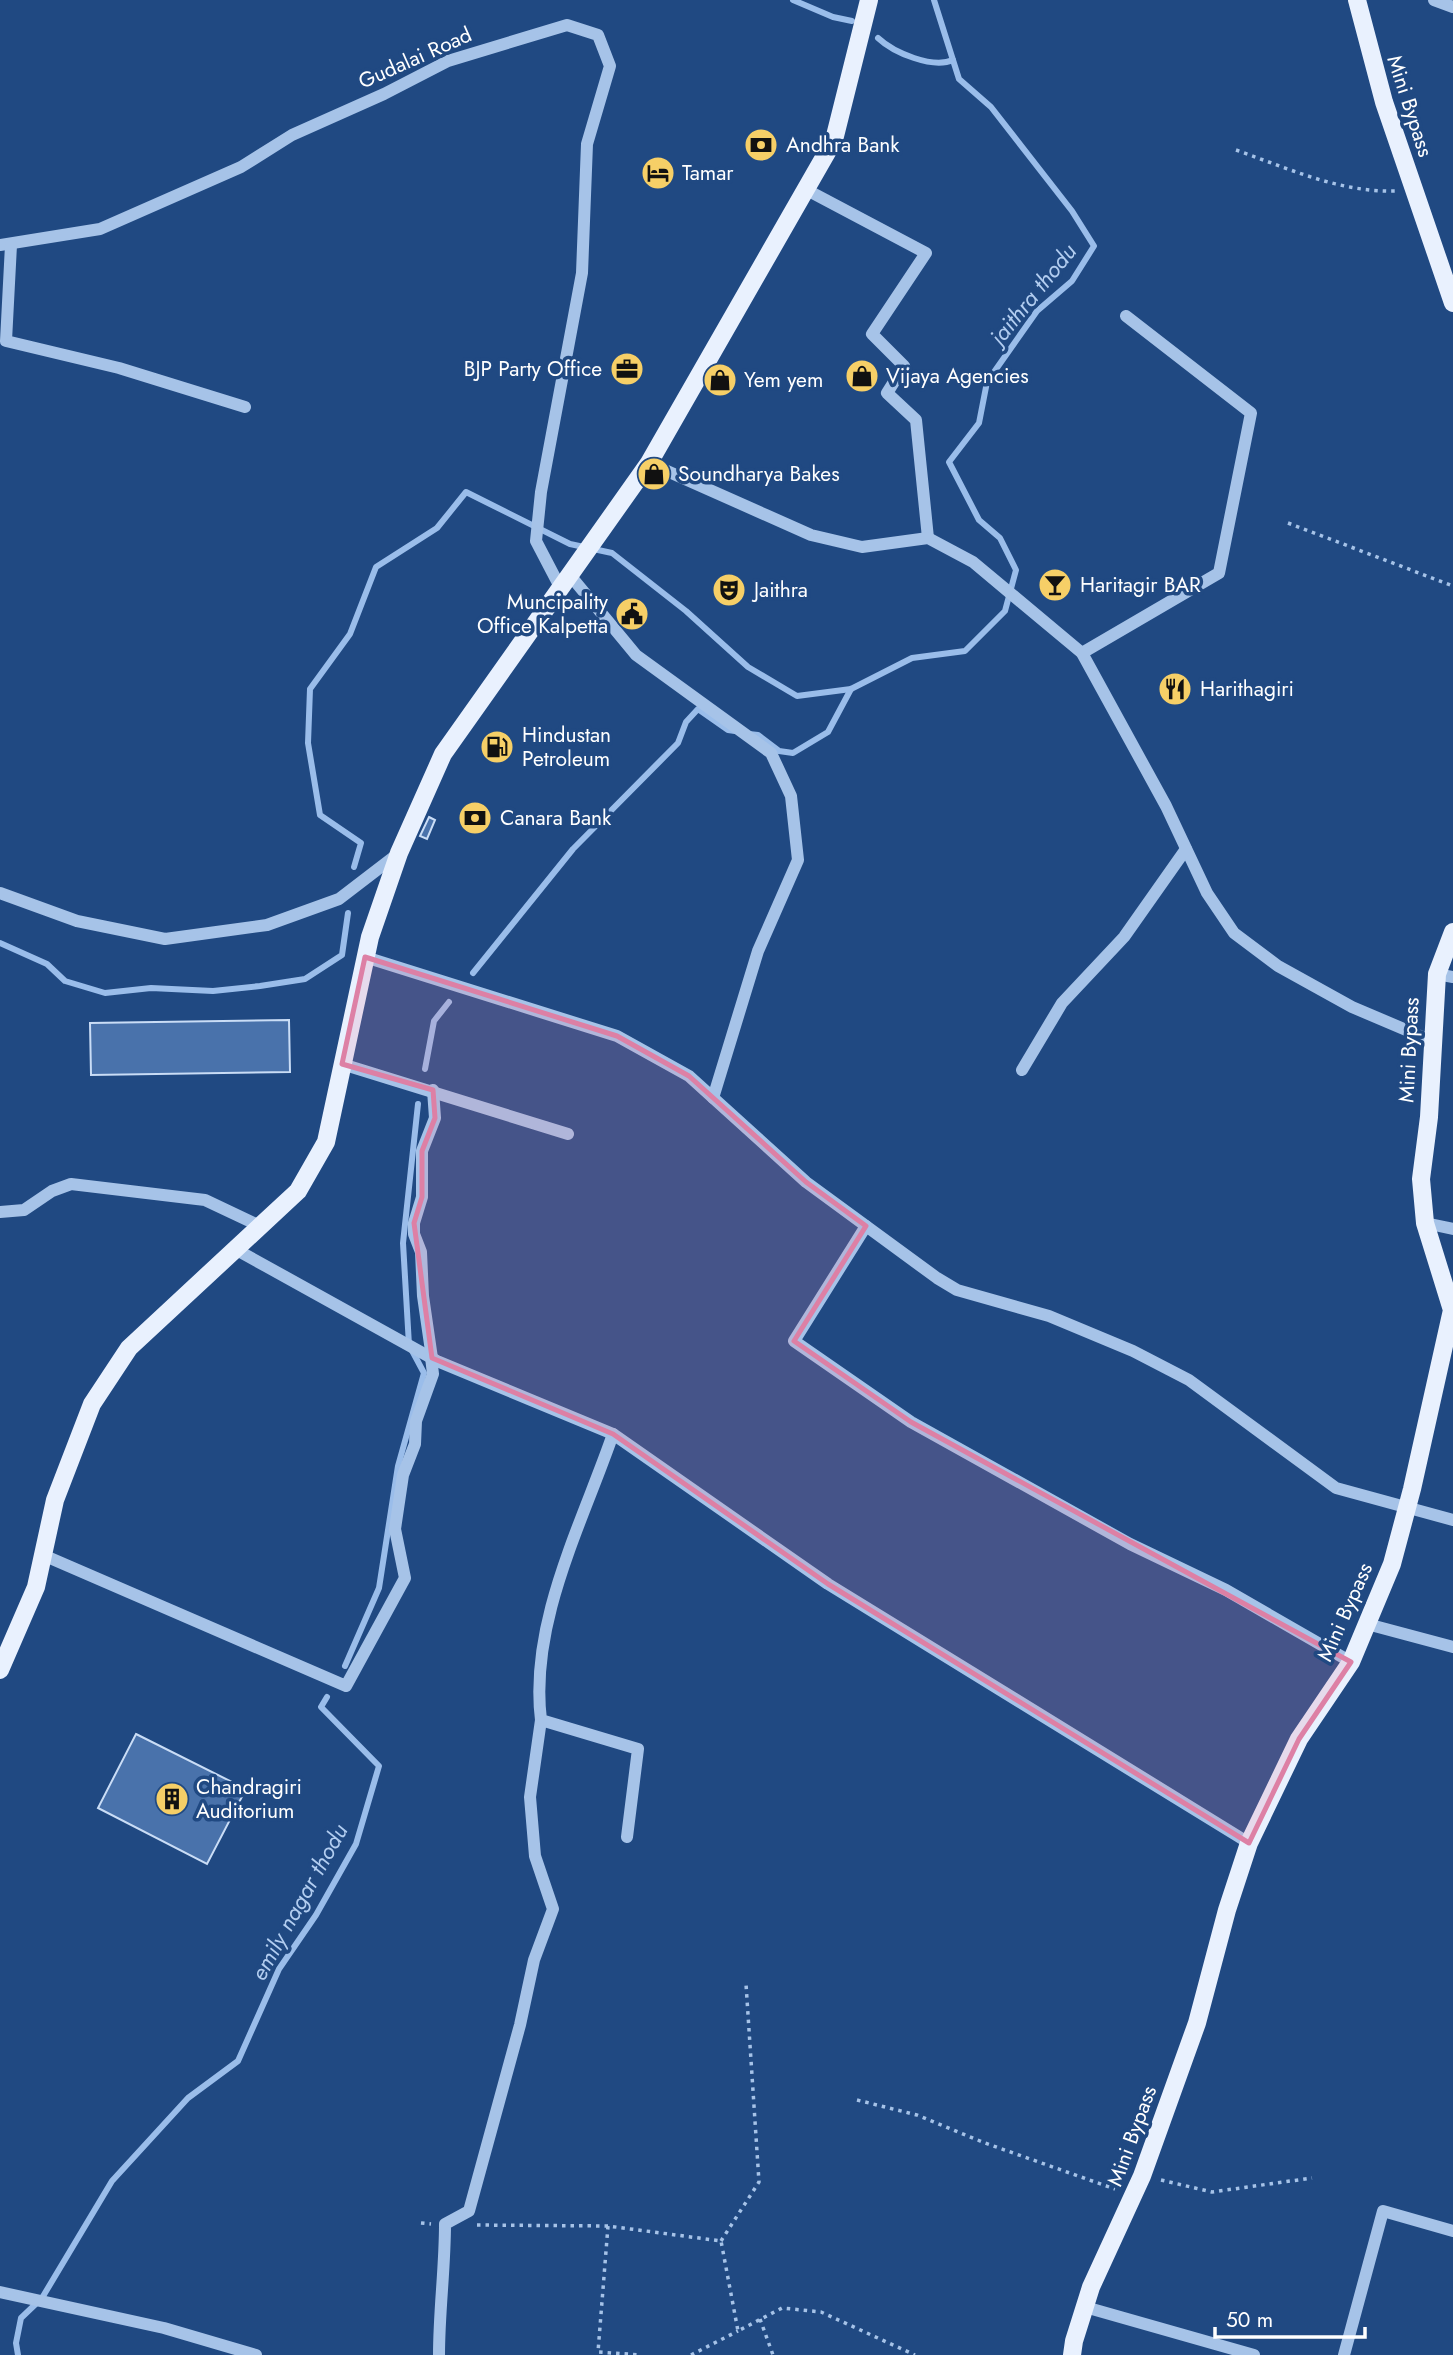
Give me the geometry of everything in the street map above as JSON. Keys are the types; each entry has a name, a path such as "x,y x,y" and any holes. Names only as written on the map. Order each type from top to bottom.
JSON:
{"main road":[{"path":"0,1670 36,1587 55,1500 92,1404 129,1348 298,1191 326,1142 365,957 399,853 443,754 649,463 834,139 869,0"},
{"name":"Mini Bypass","path":"1357,0 1384,102 1453,303"},
{"name":"Mini Bypass","path":"1072,2355 1085,2307 1142,2176 1197,2022 1227,1910 1249,1843 1299,1739 1351,1662 1392,1564 1407,1509 1452,1310 1426,1223 1421,1179 1429,1117 1432,1041 1453,932"}],"street":[{"path":"1434,0 1453,7"},
{"name":"Gudalai Road","path":"6,245 100,229 241,167 292,135 384,94 447,61 567,24 598,35 610,66 587,144 582,273 541,492 536,541 570,573 636,655 771,753 792,796 798,860 758,951 713,1098"},
{"path":"805,189 926,253 873,334 904,366 887,393 916,419 928,538"},
{"path":"6,245 6,341 119,368 245,407"},
{"path":"1082,653 1219,573 1251,413 1126,316"},
{"path":"649,463 811,535 862,547 928,538 973,562 1020,604 1082,653 1207,893 1234,933 1278,966 1339,1000 1432,1041"},
{"path":"1022,1070 1062,1003 1124,937 1186,849"},
{"path":"0,893 77,922 165,939 267,925 291,917 339,899 399,853"},
{"path":"365,957 617,1037 689,1076 806,1182 957,1290 1049,1316 1133,1351 1189,1380 1336,1488 1453,1520"},
{"path":"342,1064 568,1133"},
{"path":"43,1555 346,1686 405,1578 395,1529 403,1475 415,1444 416,1422 433,1374 423,1296 421,1252 414,1234 414,1223 422,1197 422,1151 435,1118 433,1090"},
{"path":"0,1212 24,1210 52,1191 71,1184 205,1200 260,1226"},
{"path":"1426,1223 1453,1229"},
{"path":"866,1226 794,1341 911,1422 1129,1544 1226,1590 1351,1662"},
{"path":"235,1249 432,1357 613,1434 828,1584 1249,1843"},
{"path":"439,2355 439,2317 446,2271 445,2224 469,2211 520,2025 534,1959 553,1909 535,1856 530,1797 541,1720 538,1693 544,1646 570,1541 593,1492 613,1434"},
{"path":"1367,1624 1453,1647"},
{"path":"541,1720 638,1748 628,1837"},
{"path":"1344,2355 1383,2211 1453,2231"},
{"path":"0,2292 164,2328 256,2355"},
{"path":"1085,2307 1254,2355"}],"path":[{"path":"1236,150 1311,179 1371,192 1414,191"},
{"path":"1288,523 1453,586"},
{"path":"738,2331 721,2241 759,2182 746,1984"},
{"path":"857,2100 917,2115 985,2143 1134,2196"},
{"path":"1142,2176 1212,2192 1312,2178"},
{"path":"421,2223 608,2226 721,2241"},
{"path":"608,2226 598,2352 641,2355"},
{"path":"691,2355 782,2308 821,2312 915,2355"},
{"path":"760,2319 773,2355"}],"highlighted area":[{"path":"365,957 617,1036 689,1076 806,1182 866,1226 794,1341 911,1422 1351,1662 1299,1739 1249,1843 828,1584 613,1434 432,1358 414,1223 422,1197 422,1151 435,1118 433,1090 342,1064"}],"building":[{"path":"429,817 435,820 427,839 420,836"},
{"path":"289,1020 290,1072 91,1075 90,1023"},
{"name":"Chandragiri Auditorium","path":"136,1734 246,1789 207,1864 98,1808"}],"waterway":[{"path":"793,0 833,17 852,21"},
{"name":"emily nagar thodu","path":"354,867 361,843 320,815 308,743 310,689 350,634 376,567 437,528 466,492 570,544 612,553 686,611 748,667 797,696 851,689 912,658 965,651 1005,611 1016,570 1000,538 979,520 949,462 979,423 987,382 1037,311 1072,281 1094,246 1072,211 991,107 959,79 934,0"},
{"path":"878,38 914,58 935,62 953,60"},
{"name":"emily nagar thodu","path":"749,734 758,735 779,751 793,753 828,732 851,689"},
{"name":"emily nagar thodu","path":"473,973 573,849 678,743 686,722 698,709 728,730 735,731"},
{"path":"0,943 47,964 65,981 105,993 151,988 213,991 305,979 342,955 348,913"},
{"name":"emily nagar thodu","path":"425,1069 434,1021 449,1002"},
{"name":"emily nagar thodu","path":"345,1666 379,1588 398,1466 424,1373 409,1345 403,1243 418,1104"},
{"name":"emily nagar thodu","path":"18,2355 16,2343 21,2318 42,2298 112,2181 188,2098 238,2061 279,1969 316,1915 356,1844 379,1766 321,1707 327,1697"}],"place":[{"name":"Andhra Bank","path":"761,145"},
{"name":"Tamar","path":"658,173"},
{"name":"BJP Party Office","path":"627,369"},
{"name":"Vijaya Agencies","path":"862,376"},
{"name":"Yem yem","path":"720,380"},
{"name":"Soundharya Bakes","path":"654,474"},
{"name":"Haritagir BAR","path":"1055,585"},
{"name":"Jaithra","path":"729,590"},
{"name":"Muncipality Office Kalpetta","path":"632,614"},
{"name":"Harithagiri","path":"1175,689"},
{"name":"Hindustan Petroleum","path":"497,747"},
{"name":"Canara Bank","path":"475,818"},
{"name":"Chandragiri Auditorium","path":"172,1799"}],"water label":[{"name":"jaithra thodu","path":"1033,294"}]}
